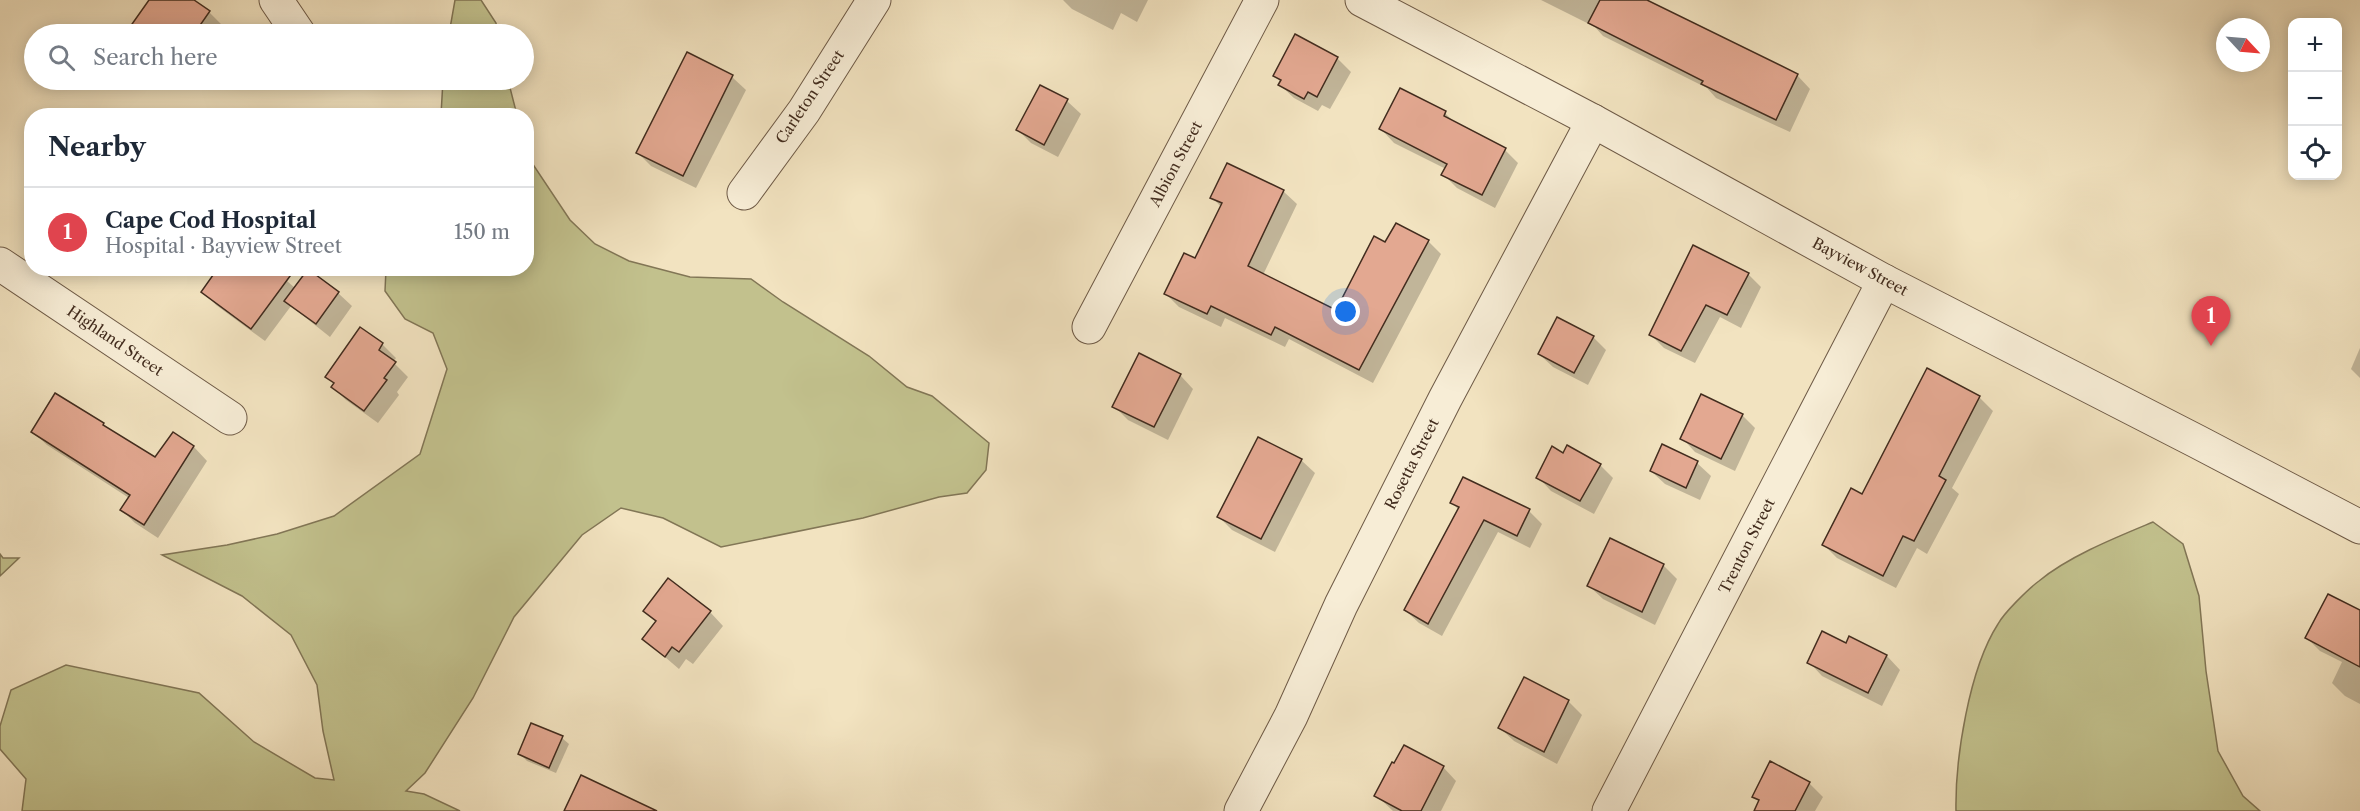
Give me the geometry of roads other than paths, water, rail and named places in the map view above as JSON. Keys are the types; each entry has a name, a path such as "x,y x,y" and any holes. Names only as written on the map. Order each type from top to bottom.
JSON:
{"street":[{"path":"276,0 292,24"},
{"name":"Carleton Street","path":"744,193 804,111 874,0"},
{"name":"Albion Street","path":"1089,327 1262,0"},
{"name":"Bayview Street","path":"1362,0 1593,121 1884,281 2360,528"},
{"name":"Rosetta Street","path":"1240,811 1291,716 1341,605 1444,399 1593,121"},
{"name":"Highland Street","path":"0,264 230,418"},
{"name":"Trenton Street","path":"1609,811 1884,281"}],"place":[{"name":"Cape Cod Hospital","path":"2211,346"}]}
